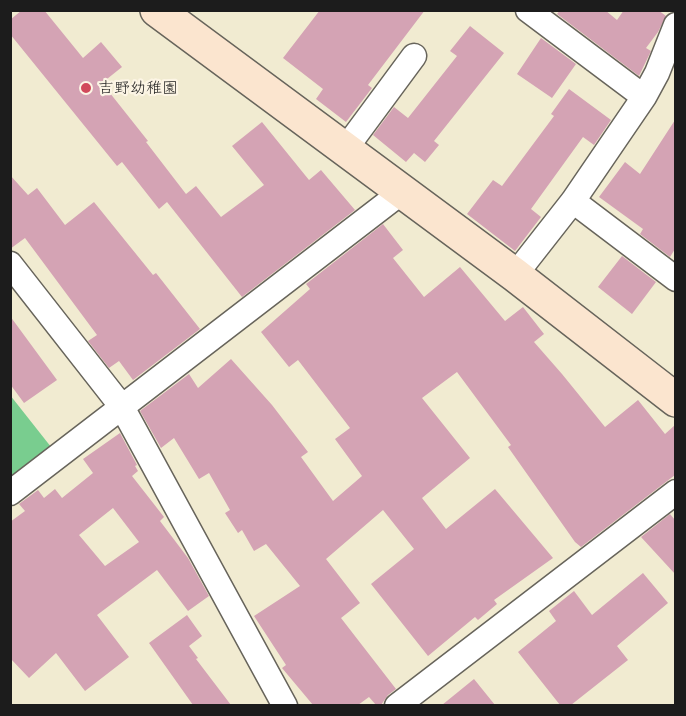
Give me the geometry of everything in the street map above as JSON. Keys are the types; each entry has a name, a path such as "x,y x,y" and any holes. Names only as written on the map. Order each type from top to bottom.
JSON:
{"street":[{"path":"157,10 346,148 675,400"},
{"path":"529,11 644,97"},
{"path":"514,275 573,201 644,97 657,73 675,25"},
{"path":"346,148 414,56"},
{"path":"10,493 403,191"},
{"path":"573,201 675,279"},
{"path":"10,264 122,407 285,705"},
{"path":"397,705 675,492"}],"green space":[{"path":"10,395 55,452 10,487"}],"building":[{"path":"22,10 44,10 83,58 101,42 122,67 102,83 186,194 196,186 221,217 264,185 232,146 262,122 309,180 321,170 355,210 242,297 167,202 159,209 122,162 117,166 10,34 10,20"},
{"path":"320,10 425,10 368,85 372,88 346,122 316,99 323,89 283,58"},
{"path":"560,10 605,10 617,20 624,10 658,10 666,16 646,48 651,51 639,76 557,14"},
{"path":"470,26 504,53 434,141 439,145 425,162 414,153 406,162 373,135 394,107 408,118 457,56 450,51"},
{"path":"541,38 576,64 552,98 517,74"},
{"path":"569,89 611,120 594,145 583,137 531,209 541,217 515,251 467,214 493,180 502,186 554,116 551,114"},
{"path":"675,120 675,249 670,257 640,234 643,229 599,197 625,162 640,174"},
{"path":"10,175 28,195 37,188 65,225 94,202 153,275 156,273 200,329 133,380 119,361 109,368 88,341 97,335 25,238 10,249"},
{"path":"383,224 403,250 393,258 424,297 460,267 505,321 523,307 544,334 534,342 605,427 638,400 665,434 675,425 675,475 581,547 575,542 508,447 511,445 457,372 422,398 470,458 422,498 446,529 495,489 553,558 494,600 497,604 478,620 475,617 428,656 371,584 414,549 383,510 326,559 360,603 341,618 396,689 381,705 376,705 369,697 358,705 313,705 282,668 286,665 254,616 300,586 266,544 254,551 242,530 238,533 225,513 230,510 209,473 199,479 174,438 161,448 140,411 189,374 198,388 231,359 272,405 308,452 301,457 333,501 362,476 335,439 350,428 298,360 289,367 261,332 310,289 306,284"},
{"path":"622,256 656,282 632,314 598,287"},
{"path":"10,316 57,380 24,403 10,384"},
{"path":"120,433 137,465 135,466 138,471 132,476 164,517 160,521 188,558 209,596 188,611 157,570 97,615 129,657 85,691 56,653 29,678 10,658 10,522 25,511 19,504 38,490 44,498 55,489 62,498 93,473 83,459","holes":["113,508 139,542 105,566 79,535"]},
{"path":"670,514 675,520 675,574 641,537"},
{"path":"643,573 668,603 617,646 628,660 571,705 560,705 518,652 556,621 549,611 574,591 592,615"},
{"path":"187,615 202,636 189,646 198,658 196,659 231,705 193,705 149,643"},
{"path":"474,679 495,705 442,705"}],"place":[{"name":"吉野幼稚園","path":"86,88"}]}
